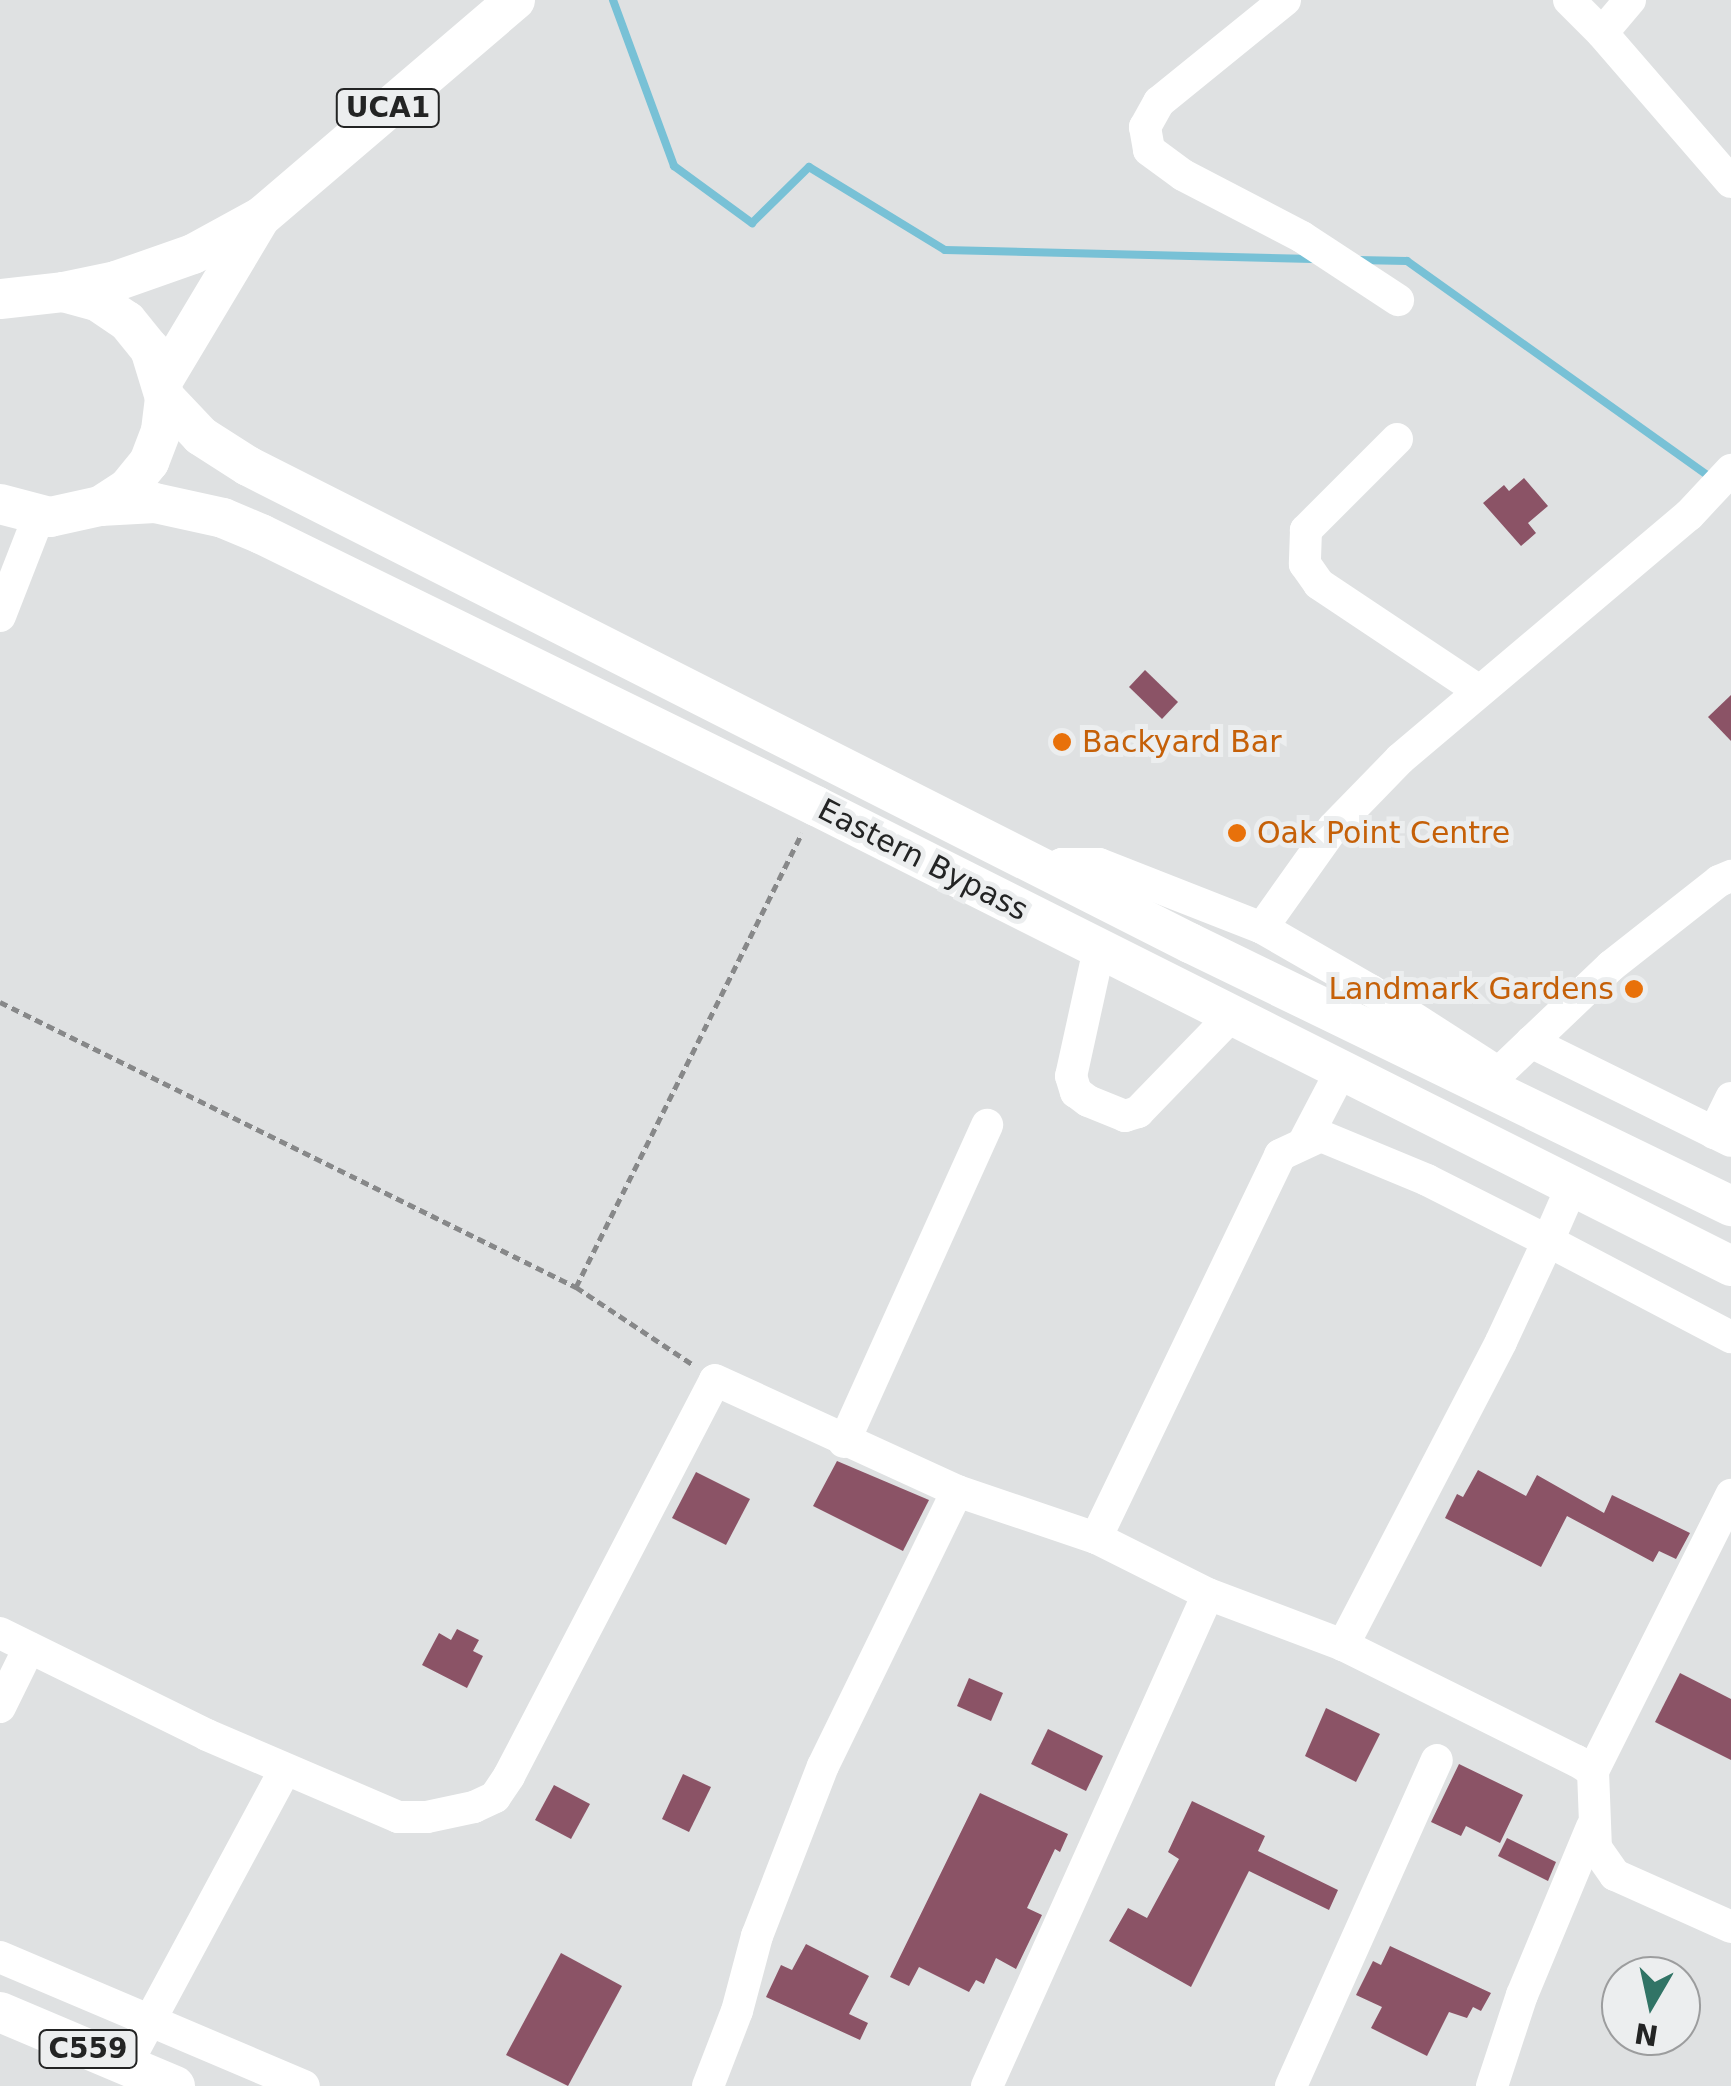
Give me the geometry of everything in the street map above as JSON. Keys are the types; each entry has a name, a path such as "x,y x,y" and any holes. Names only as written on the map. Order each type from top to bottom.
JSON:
{"main road":[{"name":"UCA1","path":"63,292 116,281 193,254 261,217 515,0"},
{"name":"UCA1","path":"163,390 261,217"},
{"name":"Eastern Bypass","path":"0,504 39,516 76,515 100,506 128,488 149,462 162,431 163,390 150,349 127,320 98,302 63,292 5,301"},
{"name":"Eastern Bypass","path":"163,390 201,436 248,466 1046,871 1492,1080 1731,1206"},
{"name":"Eastern Bypass","path":"100,506 156,504 248,529 816,806 1731,1266"},
{"name":"C559","path":"0,2012 175,2086"}],"street":[{"path":"1284,0 1159,102 1146,127 1150,150 1184,175 1302,238 1398,300"},
{"path":"1568,0 1602,32 1731,182"},
{"path":"1602,32 1630,0"},
{"path":"1397,439 1306,530 1305,564 1319,584 1478,690"},
{"path":"1262,928 1333,828 1400,759 1690,515 1731,470"},
{"path":"0,616 39,516"},
{"path":"1046,871 1062,864 1099,864 1262,928 1370,990 1492,1080 1611,966 1720,880 1731,876"},
{"path":"1099,949 1071,1076 1076,1092 1088,1101 1125,1116 1138,1112 1231,1016"},
{"path":"1531,1042 1722,1137 1731,1098"},
{"path":"1306,1140 1341,1071"},
{"path":"844,1442 987,1125"},
{"path":"1096,1538 1280,1155 1306,1140 1321,1136 1347,1144 1730,1335"},
{"path":"1343,1644 1501,1342 1572,1186"},
{"path":"0,1707 14,1640 285,1770 398,1817 426,1818 495,1797 715,1380 957,1491 1096,1538 1208,1594 1343,1644 1593,1771"},
{"path":"708,2086 737,2011 757,1936 822,1766 957,1491"},
{"path":"1731,1496 1593,1771 1592,1827 1596,1848 1615,1875 1731,1927"},
{"path":"988,2086 1208,1594"},
{"path":"1291,2086 1437,1760"},
{"path":"126,2065 285,1770"},
{"path":"1492,2086 1522,1995 1592,1827"},
{"path":"0,1957 304,2086"}],"path":[{"path":"576,1287 816,806"},
{"path":"0,1002 576,1287 715,1380"}],"building":[{"path":"1524,478 1548,506 1528,523 1536,533 1521,546 1483,503 1504,485 1509,491"},
{"path":"1145,670 1178,702 1162,719 1129,687"},
{"path":"1731,695 1731,741 1708,717"},
{"path":"837,1461 929,1500 903,1551 813,1506"},
{"path":"1478,1470 1526,1496 1537,1475 1604,1513 1612,1495 1690,1533 1676,1559 1659,1551 1653,1562 1567,1516 1541,1567 1445,1518 1457,1494 1463,1497"},
{"path":"696,1472 750,1499 726,1545 672,1518"},
{"path":"457,1629 479,1640 473,1651 483,1656 467,1688 422,1665 439,1633 451,1640"},
{"path":"1680,1673 1731,1699 1731,1760 1655,1722"},
{"path":"969,1678 1003,1693 991,1721 957,1706"},
{"path":"1326,1708 1380,1734 1356,1782 1305,1756"},
{"path":"1048,1729 1103,1756 1086,1791 1031,1764"},
{"path":"1459,1764 1523,1795 1500,1843 1466,1826 1461,1836 1431,1822"},
{"path":"683,1774 711,1787 689,1832 662,1819"},
{"path":"554,1785 590,1804 571,1839 535,1820"},
{"path":"980,1793 1068,1834 1060,1852 1055,1849 1027,1908 1042,1915 1016,1969 996,1958 984,1984 976,1980 969,1992 919,1967 909,1986 890,1977"},
{"path":"1192,1801 1265,1836 1258,1851 1338,1890 1329,1910 1249,1871 1191,1987 1109,1941 1128,1908 1147,1918 1179,1859 1168,1852"},
{"path":"1507,1838 1556,1862 1548,1881 1498,1856"},
{"path":"806,1944 869,1976 849,2014 868,2023 860,2040 766,1997 781,1965 792,1970"},
{"path":"1390,1946 1491,1993 1481,2011 1473,2007 1467,2018 1449,2012 1427,2056 1371,2028 1382,2007 1356,1995 1373,1961 1381,1965"},
{"path":"561,1953 622,1986 568,2086 506,2055"}],"waterway":[{"path":"613,0 674,166 752,223 809,167 945,250 1313,259"},
{"path":"1357,260 1407,261 1713,479"}],"place":[{"name":"Backyard Bar","path":"1062,742"},
{"name":"Oak Point Centre","path":"1237,833"},
{"name":"Landmark Gardens","path":"1634,989"}]}
